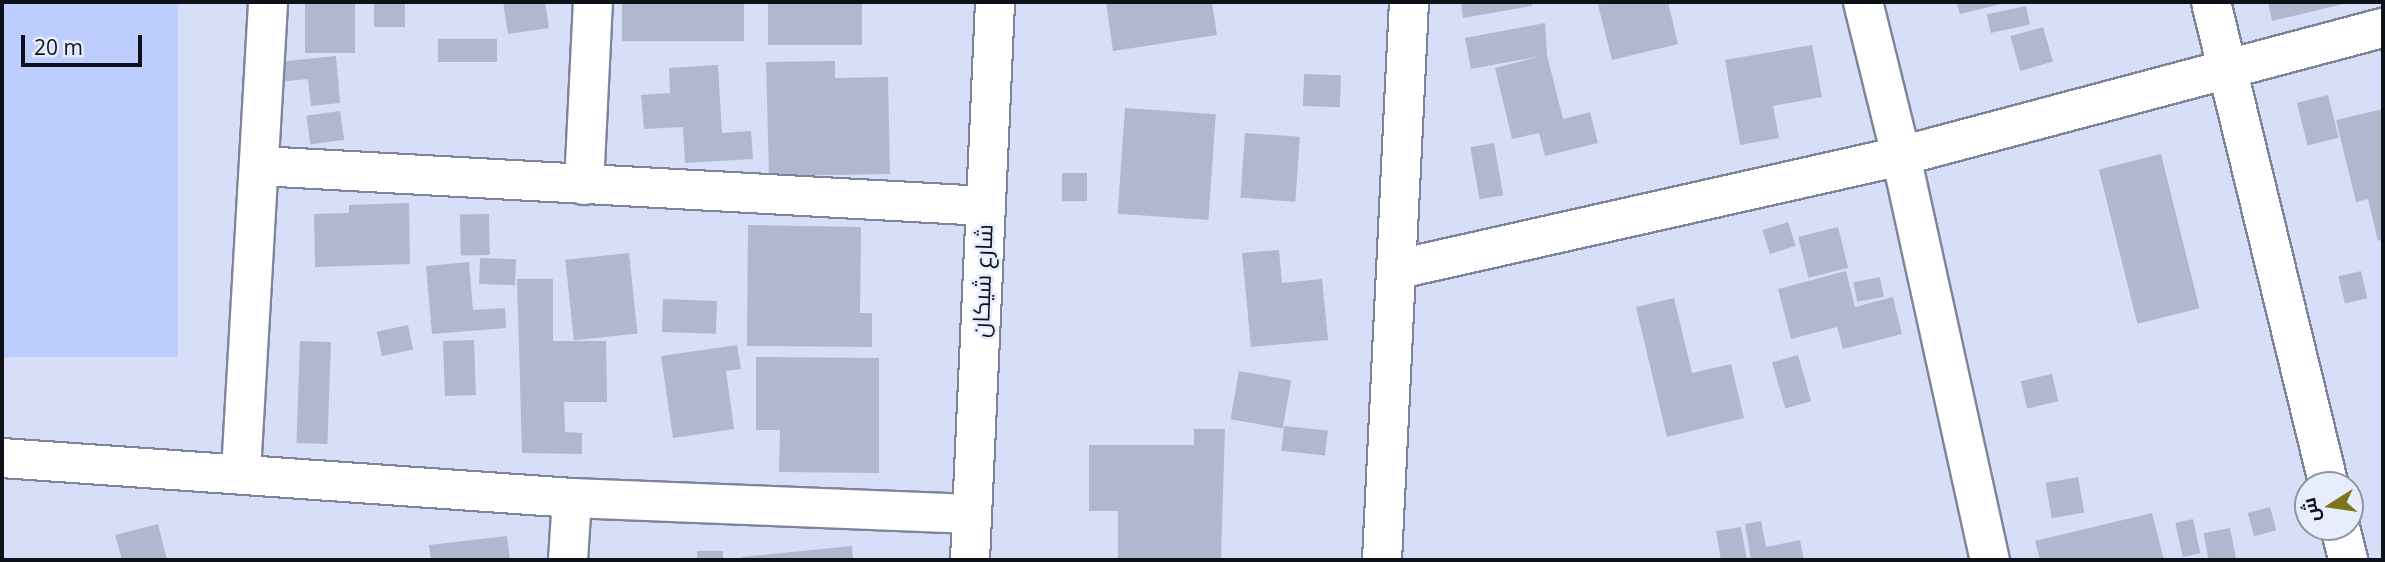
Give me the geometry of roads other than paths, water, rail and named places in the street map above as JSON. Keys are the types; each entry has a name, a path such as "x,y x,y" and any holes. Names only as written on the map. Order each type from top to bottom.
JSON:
{"street":[{"path":"242,472 268,2"},
{"path":"584,185 593,2"},
{"name":"شارع شيكان","path":"970,560 995,2"},
{"path":"1381,560 1399,269 1409,2"},
{"path":"1863,2 1901,156 1990,560"},
{"path":"2211,2 2326,471"},
{"path":"1399,269 1901,156 2383,28"},
{"path":"260,166 985,206"},
{"path":"2,458 242,472 572,498 972,514"},
{"path":"568,560 572,498"},
{"path":"2343,541 2348,560"}]}
